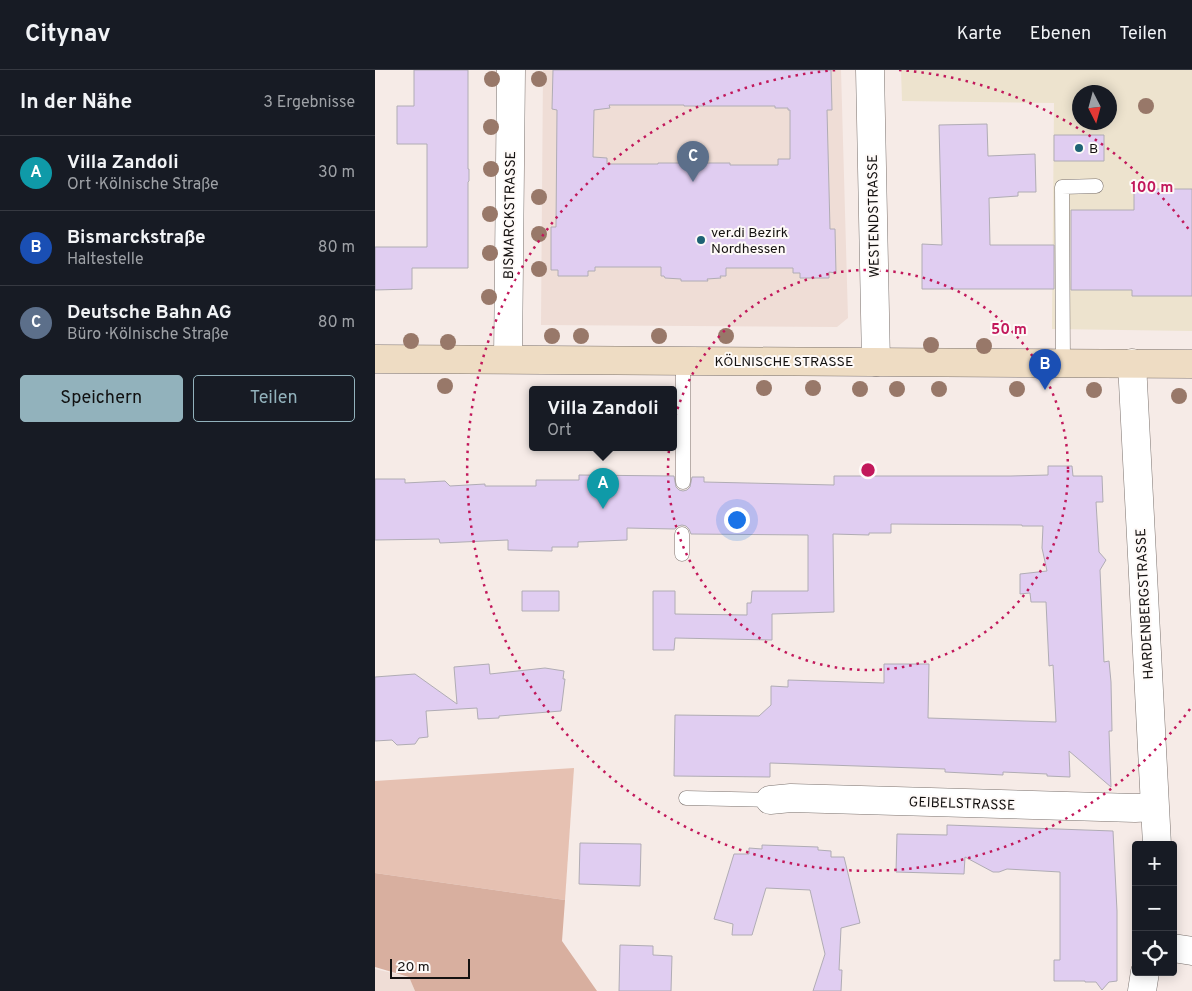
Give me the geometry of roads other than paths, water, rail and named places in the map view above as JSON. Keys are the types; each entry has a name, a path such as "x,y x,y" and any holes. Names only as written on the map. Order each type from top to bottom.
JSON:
{"main road":[{"name":"KÖLNISCHE STRASSE","path":"375,359 1192,364"}],"street":[{"name":"BISMARCKSTRASSE","path":"508,359 511,70"},
{"name":"WESTENDSTRASSE","path":"870,70 875,362"},
{"name":"HARDENBERGSTRASSE","path":"1131,363 1157,841"},
{"name":"GEIBELSTRASSE","path":"770,800 791,798 1155,807"},
{"path":"1177,949 1192,951"},
{"path":"1142,991 1144,976"}],"lane":[{"path":"1063,363 1062,187 1096,186"},
{"path":"683,360 683,482"},
{"path":"682,554 683,534"},
{"path":"686,798 770,800"}],"place":[{"name":"B","path":"1079,148"},
{"name":"Deutsche Bahn AG","path":"693,182"},
{"name":"ver.di Bezirk Nordhessen","path":"701,240"},
{"name":"Bismarckstraße","path":"1045,390"},
{"name":"Villa Zandoli","path":"603,509"}]}
